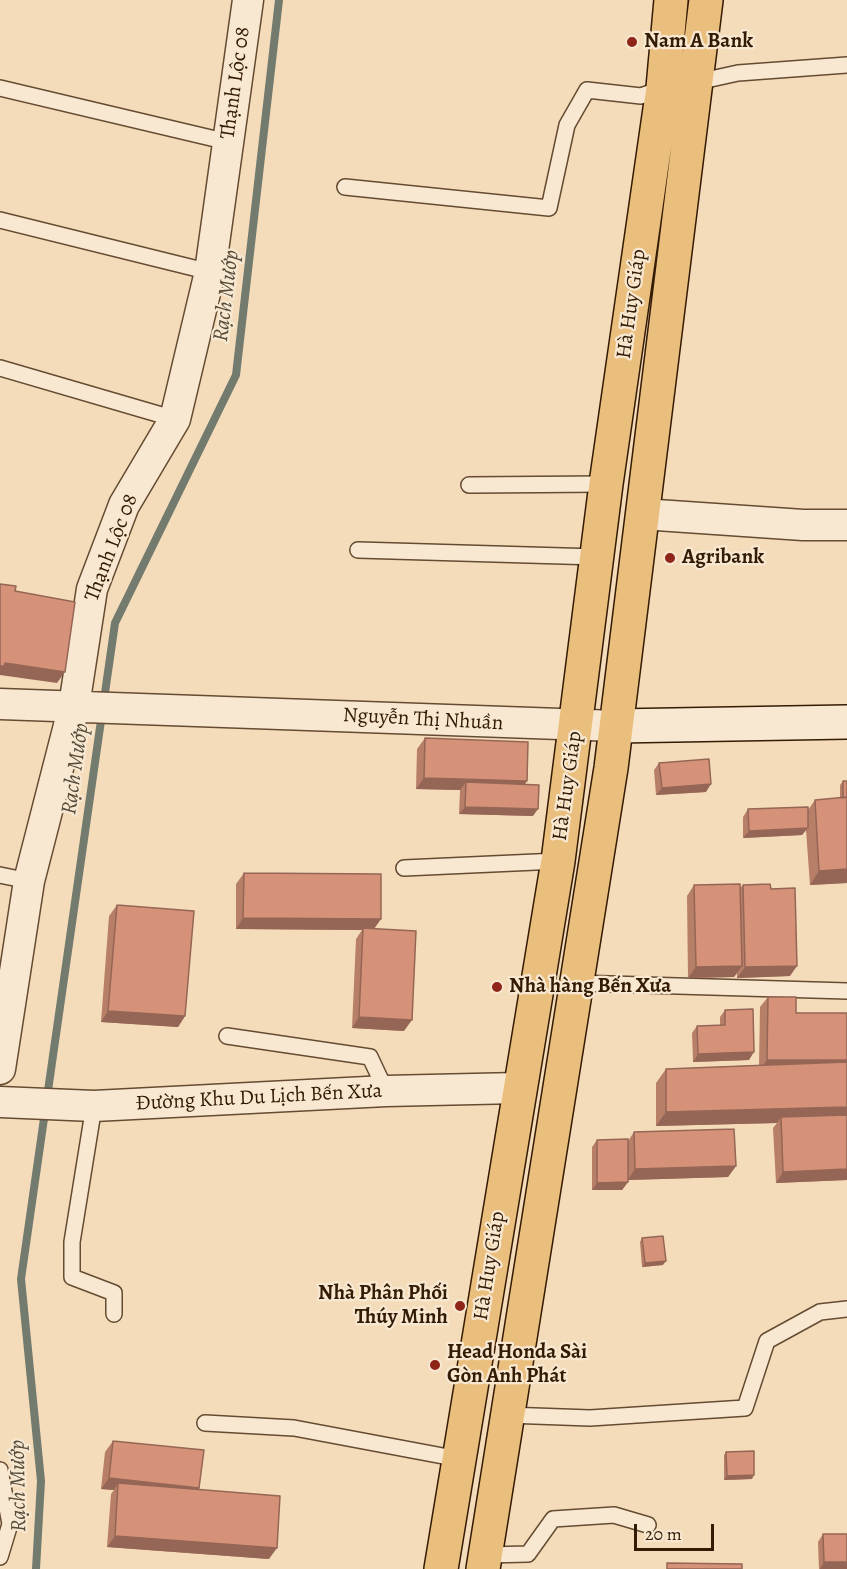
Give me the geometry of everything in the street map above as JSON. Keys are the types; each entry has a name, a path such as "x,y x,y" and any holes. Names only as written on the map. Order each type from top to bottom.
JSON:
{"main road":[{"name":"Hà Huy Giáp","path":"441,1569 518,1088 558,861 606,484 663,88 671,0"},
{"name":"Hà Huy Giáp","path":"485,1562 616,726 698,82 706,0"},
{"path":"663,88 698,82"}],"street":[{"name":"Thạnh Lộc 08","path":"0,1069 29,880 74,706 92,589 124,505 175,419 210,272 248,0"},
{"path":"642,514 803,525 847,525"},
{"name":"Nguyễn Thị Nhuần","path":"0,704 520,724 616,726 847,722"},
{"name":"Đường Khu Du Lịch Bến Xưa","path":"0,1102 94,1106 386,1091 518,1088"}],"lane":[{"path":"698,82 738,73 847,65"},
{"path":"0,88 228,142"},
{"path":"345,187 549,208 567,125 587,90 641,96 663,88"},
{"path":"0,220 210,272"},
{"path":"0,368 175,419"},
{"path":"470,485 606,484"},
{"path":"358,550 597,557"},
{"path":"404,868 558,861"},
{"path":"0,875 29,880"},
{"path":"576,983 847,991"},
{"path":"227,1036 370,1057 386,1091"},
{"path":"94,1106 72,1242 72,1277 114,1293 114,1314"},
{"path":"507,1415 590,1418 745,1408 767,1341 820,1312 847,1310"},
{"path":"205,1423 294,1428 459,1459"},
{"path":"0,1470 10,1524 0,1557"},
{"path":"485,1562 528,1554 553,1519 615,1515 648,1525"}],"building":[{"path":"0,584 16,586 15,591 75,602 65,672 5,663 4,666 0,666"},
{"path":"425,738 528,742 527,781 424,778"},
{"path":"709,759 711,784 662,788 659,763"},
{"path":"843,781 847,781 847,797 843,798"},
{"path":"466,782 539,785 538,809 465,807"},
{"path":"847,797 847,869 819,871 815,800"},
{"path":"808,807 808,828 749,831 748,809"},
{"path":"244,873 381,874 381,919 243,918"},
{"path":"740,884 742,966 696,967 694,885"},
{"path":"770,884 771,889 795,888 797,966 745,967 743,885"},
{"path":"117,905 194,911 185,1016 108,1011"},
{"path":"363,928 416,931 412,1020 359,1017"},
{"path":"768,997 796,997 796,1013 847,1013 847,1060 767,1060"},
{"path":"753,1009 754,1052 698,1054 697,1026 725,1025 725,1010"},
{"path":"847,1062 847,1107 666,1112 666,1069"},
{"path":"847,1115 847,1169 783,1172 781,1117"},
{"path":"734,1129 736,1166 635,1169 634,1132"},
{"path":"628,1139 628,1182 597,1183 597,1140"},
{"path":"663,1236 666,1261 645,1263 642,1238"},
{"path":"113,1441 204,1450 199,1488 109,1478"},
{"path":"754,1451 754,1475 727,1476 726,1452"},
{"path":"118,1483 280,1496 277,1548 115,1536"},
{"path":"823,1534 847,1534 847,1562 824,1562"},
{"path":"667,1563 742,1564 742,1569 667,1569"}],"waterway":[{"name":"Rạch Mướp","path":"36,1569 41,1481 21,1279 115,623 236,375 279,0"}],"place":[{"name":"Nam A Bank","path":"632,42"},
{"name":"Agribank","path":"670,558"},
{"name":"Nhà hàng Bến Xưa","path":"497,987"},
{"name":"Nhà Phân Phối Thúy Minh","path":"460,1306"},
{"name":"Head Honda Sài Gòn Anh Phát","path":"435,1365"}]}
